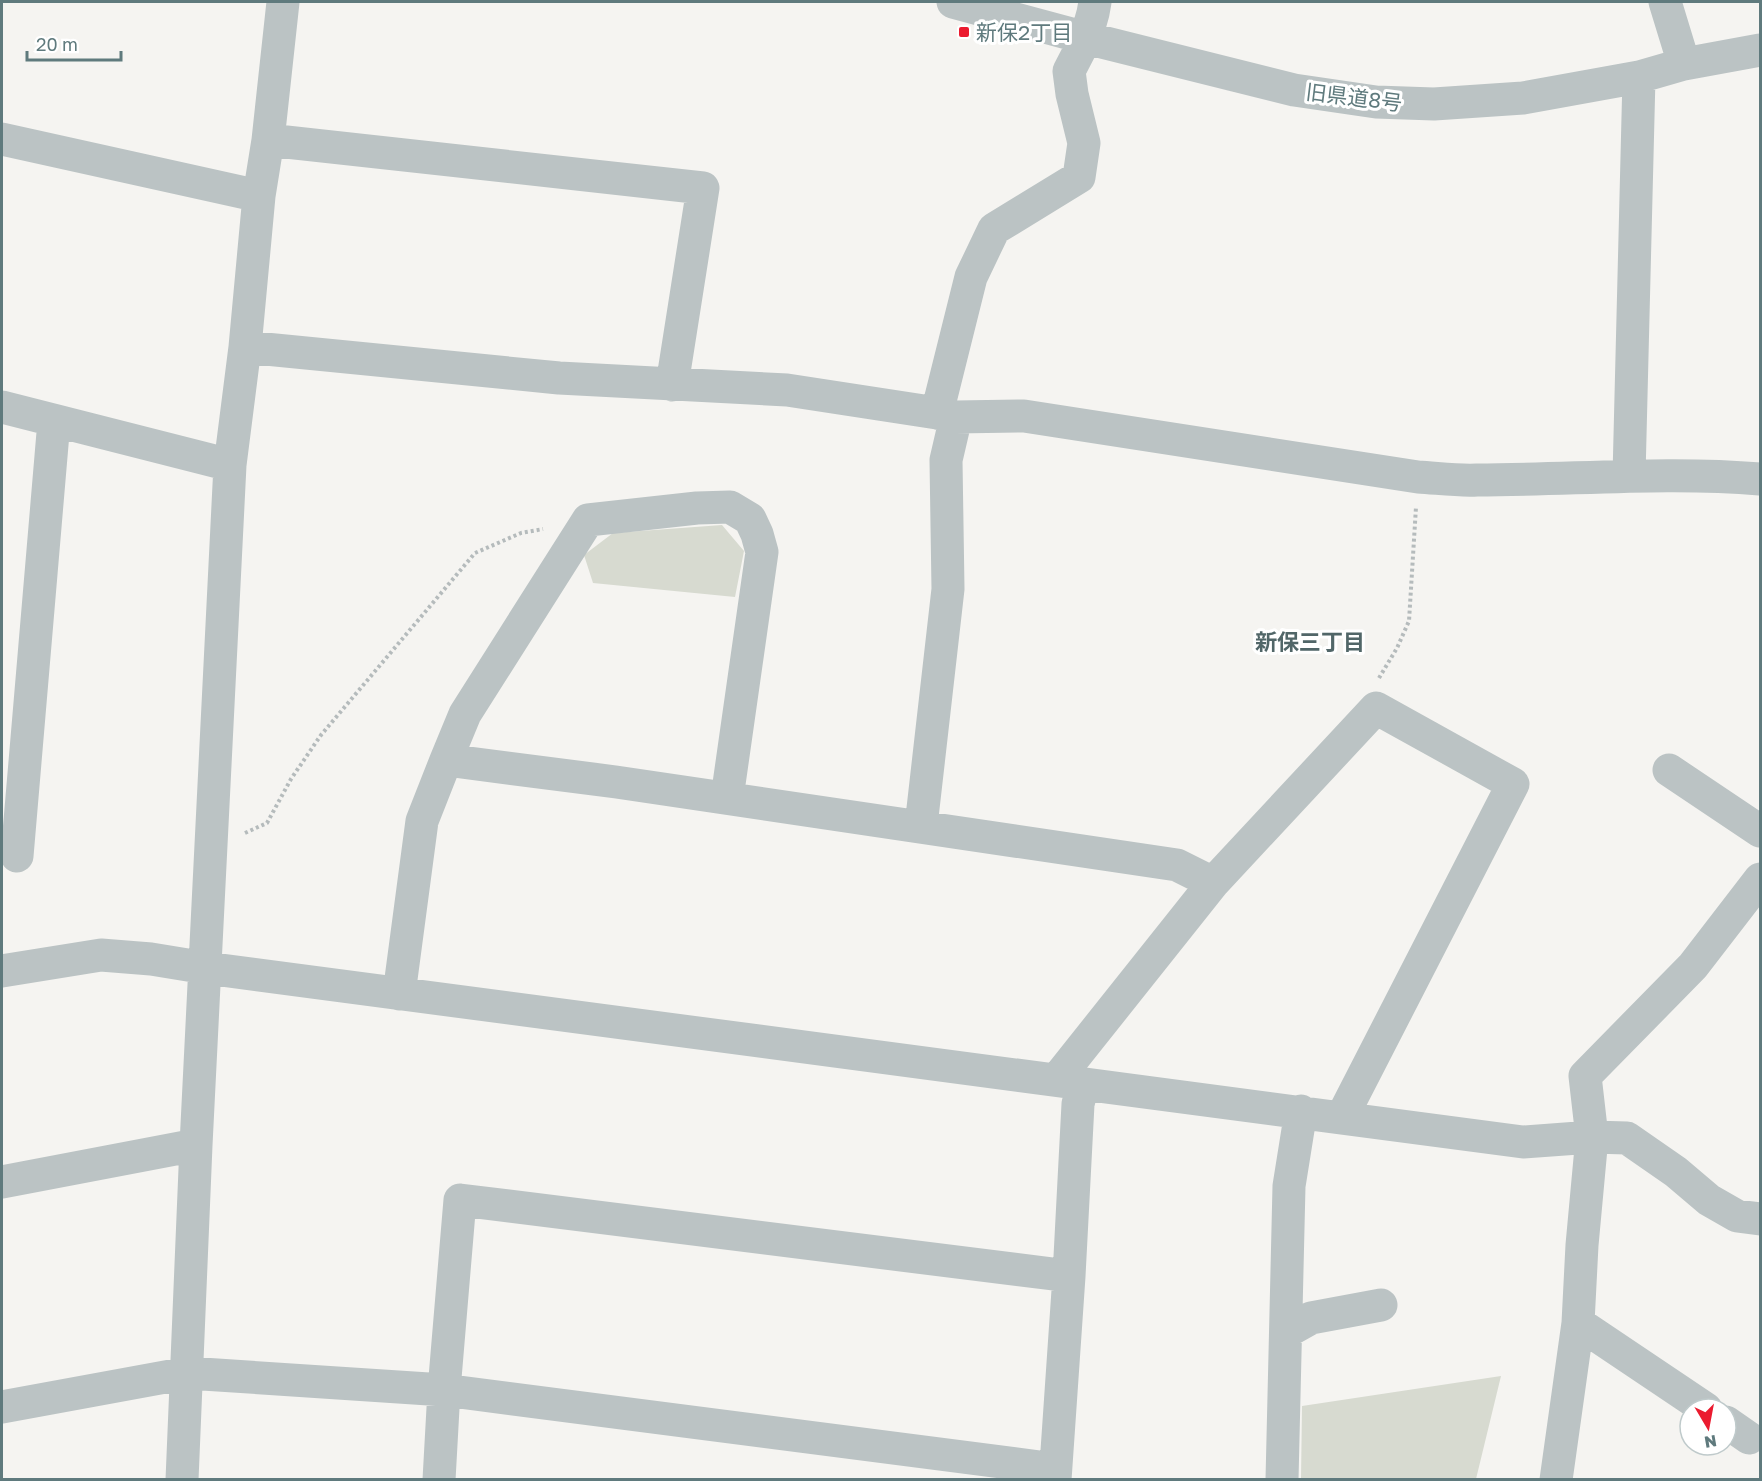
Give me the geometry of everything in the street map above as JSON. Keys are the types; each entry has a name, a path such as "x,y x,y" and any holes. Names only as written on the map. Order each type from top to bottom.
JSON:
{"street":[{"path":"182,1479 210,835 230,465 283,2"},
{"name":"旧県道8号","path":"953,2 1293,90 1376,102 1434,104 1523,98 1639,77 1684,64 1761,50"},
{"path":"921,826 948,589 947,415 971,277 994,229 1079,177 1083,143 1069,71 1086,38 1095,2"},
{"path":"1665,2 1684,64"},
{"path":"1629,476 1639,77"},
{"path":"2,139 259,196"},
{"path":"268,140 703,188 672,385"},
{"path":"245,347 559,378 787,390 947,415 1024,416 1418,477 1475,480 1720,475 1761,479"},
{"path":"2,407 230,465"},
{"path":"17,856 54,421"},
{"path":"399,994 422,821 446,760 465,714 588,520 697,508 730,507 750,519 762,552 727,798"},
{"path":"1070,1082 1213,883 1376,708 1513,784 1342,1118"},
{"path":"446,760 616,782 1177,865 1213,883"},
{"path":"1669,770 1761,831"},
{"path":"1556,1479 1578,1323 1582,1245 1592,1137 1585,1076 1693,966 1761,879"},
{"path":"2,971 101,955 151,958 206,968 399,994 1523,1142 1592,1137 1627,1138 1676,1172 1709,1200 1737,1216 1761,1219"},
{"path":"2,1407 187,1372 444,1390 1055,1474 1078,1104 1070,1082"},
{"path":"1282,1479 1289,1186 1301,1111"},
{"path":"2,1182 196,1145"},
{"path":"439,1479 460,1200 1069,1276"},
{"path":"1286,1332 1311,1318 1381,1305"},
{"path":"1578,1323 1688,1397"}],"path":[{"path":"1376,708 1380,676 1397,648 1409,621 1418,477"},
{"path":"210,835 246,833 267,823 291,779 321,735 475,552 521,533 588,520"}],"shaded area":[{"path":"722,525 744,551 735,597 593,583 584,555 613,533"},
{"path":"1501,1376 1476,1479 1301,1479 1302,1406"}],"place":[{"name":"新保2丁目","path":"964,32"}],"district":[{"name":"新保三丁目","path":"1310,641"}]}
